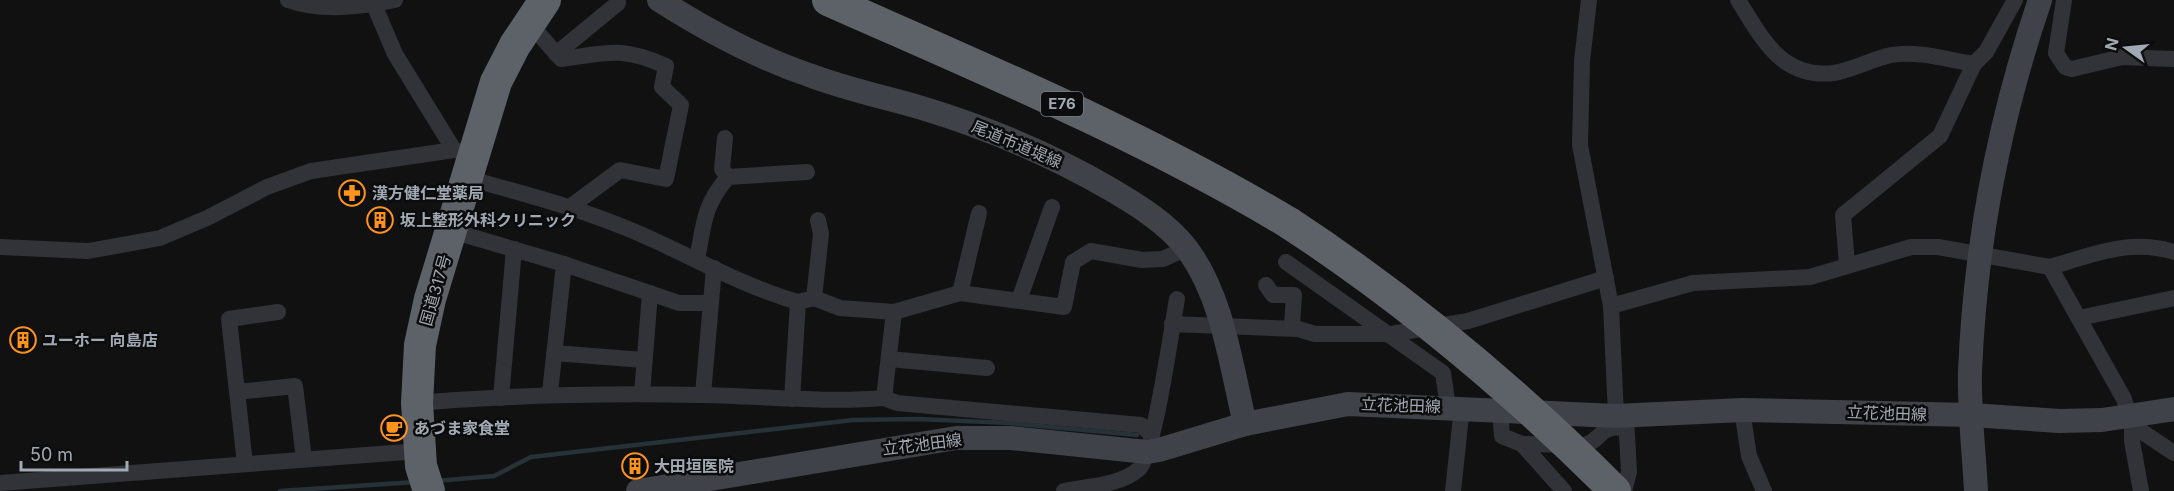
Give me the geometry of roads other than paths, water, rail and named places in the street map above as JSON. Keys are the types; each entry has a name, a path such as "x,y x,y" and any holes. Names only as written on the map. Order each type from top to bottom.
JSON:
{"highway":[{"name":"E76","path":"828,0 1129,135 1289,223 1373,280 1428,321 1558,434 1615,491"},
{"name":"国道317号","path":"423,469 417,403 420,345 430,299 452,231 465,161 496,82 540,6"}],"main road":[{"name":"尾道市道堤線","path":"659,0 697,24 807,75 922,108 1025,146 1082,172 1130,201 1163,225 1186,248 1206,281 1221,326 1245,424"},
{"path":"1976,491 1970,374 1980,255 1989,191 2007,113 2040,0"},
{"name":"立花池田線","path":"638,491 956,438 1149,443 1348,404 1455,407 1623,420 1742,410 2131,421 2174,409"}],"street":[{"path":"288,0 309,7 395,0"},
{"path":"1589,0 1582,61 1580,145 1611,306 1629,472 1624,491"},
{"path":"1738,0 1761,37 1780,59 1803,72 1834,72 1892,55 1908,54 1974,64"},
{"path":"1847,265 1843,215 1940,136 1974,64 1986,52 2015,0"},
{"path":"2064,0 2056,53 2065,67 2072,69 2122,57 2174,59"},
{"path":"372,2 395,54 465,161"},
{"path":"556,54 618,3"},
{"path":"540,6 556,54 561,59 621,51 640,54 666,66 662,87 681,105 666,179 620,170 570,207"},
{"path":"725,138 722,169 728,177"},
{"path":"0,247 88,251 160,238 207,218 267,187 311,171 465,161 570,207 637,232 770,294 840,308 894,312 960,293 1064,307 1073,262 1091,251 1142,260 1163,259 1186,248"},
{"path":"697,260 707,208 712,195 728,177 807,172"},
{"path":"1019,300 1052,207"},
{"path":"960,293 979,213"},
{"path":"792,399 806,300 821,234 818,220"},
{"path":"452,231 564,264 679,303 710,303"},
{"path":"1611,306 1693,283 1810,277 1911,247 1938,247 2050,267 2131,245 2174,252"},
{"path":"501,398 514,249"},
{"path":"1286,262 1391,334 1443,373 1455,407 1453,491"},
{"path":"550,393 564,264"},
{"path":"2050,267 2124,399 2131,421 2132,441 2141,491"},
{"path":"703,395 714,268"},
{"path":"1172,324 1298,329 1315,334 1391,334 1468,321 1606,278"},
{"path":"1266,285 1273,295 1294,296 1291,316 1292,324 1298,329"},
{"path":"642,394 650,293"},
{"path":"2079,318 2174,298"},
{"path":"1064,491 1124,479 1141,468 1149,443 1177,299"},
{"path":"245,464 229,319 278,312"},
{"path":"884,398 894,312"},
{"path":"554,353 644,360"},
{"path":"889,359 987,368"},
{"path":"237,392 295,386 304,459"},
{"path":"417,403 550,393 703,395 839,402 884,398 897,403 1141,425 1149,443"},
{"path":"1500,410 1502,436 1522,444 1585,445 1623,420"},
{"path":"1742,410 1749,456 1764,491"},
{"path":"2131,421 2174,453"},
{"path":"1522,444 1564,491"},
{"path":"0,483 304,459 423,469"}],"waterway":[{"path":"436,481 494,476 531,457 853,420 918,419 1009,423 1137,435"},
{"path":"280,491 416,482"}],"place":[{"name":"漢方健仁堂薬局","path":"352,193"},
{"name":"坂上整形外科クリニック","path":"380,220"},
{"name":"ユーホー 向島店","path":"23,340"},
{"name":"あづま家食堂","path":"394,428"},
{"name":"大田垣医院","path":"635,466"}]}
